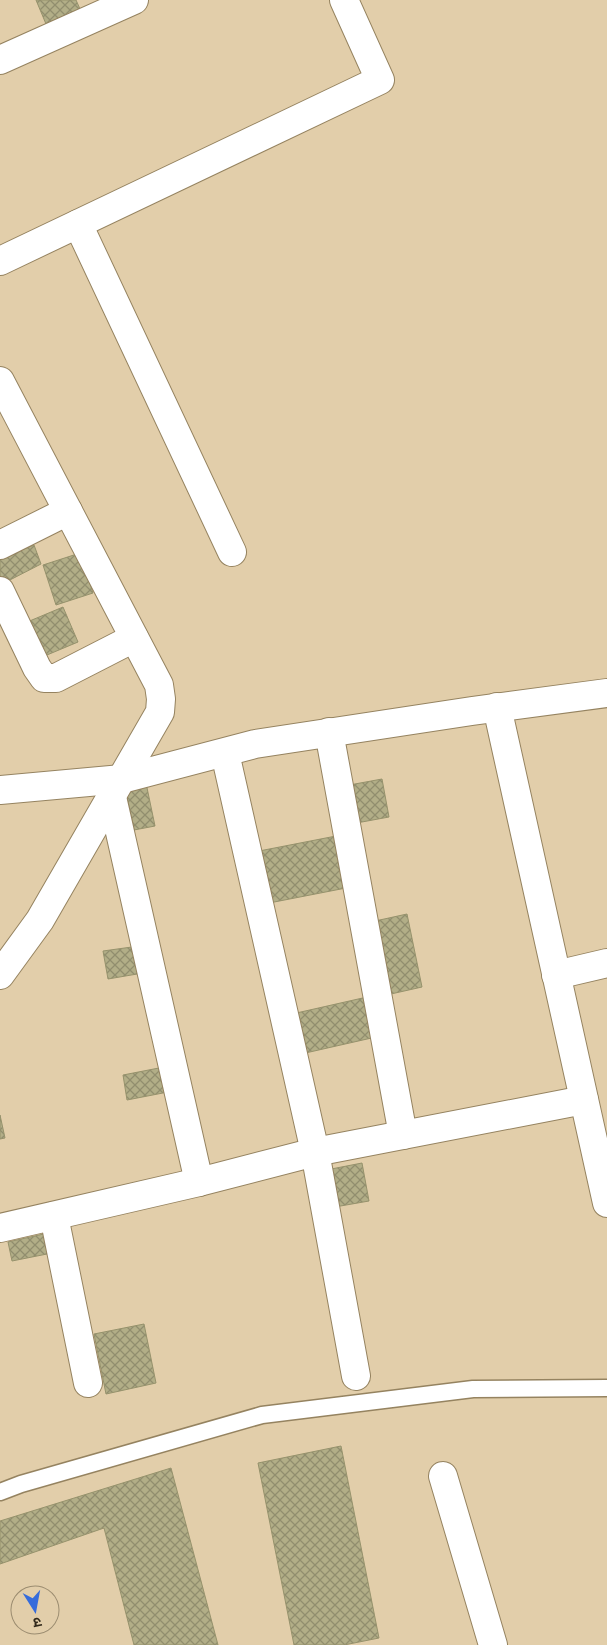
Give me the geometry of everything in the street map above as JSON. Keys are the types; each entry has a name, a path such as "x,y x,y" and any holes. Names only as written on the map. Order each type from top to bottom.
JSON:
{"street":[{"path":"0,60 134,0"},
{"path":"0,261 380,80 344,0"},
{"path":"78,224 232,552"},
{"path":"0,381 159,685 161,699 160,712 117,788 40,920 0,975"},
{"path":"0,545 68,511"},
{"path":"0,591 37,668 44,678 56,678 134,638"},
{"path":"0,790 117,788 255,744 496,707 607,693"},
{"path":"496,707 607,1203"},
{"path":"329,732 403,1136"},
{"path":"225,753 315,1152 356,1376"},
{"path":"117,788 198,1182"},
{"path":"556,975 607,963"},
{"path":"0,1228 198,1182 315,1152 584,1100"},
{"path":"54,1216 88,1383"},
{"path":"442,1476 493,1645"}],"lane":[{"path":"0,1492 21,1484 262,1416 473,1389 607,1388"}],"building":[{"path":"36,0 76,0 80,9 46,24"},
{"path":"34,545 41,564 4,583 0,575 0,559"},
{"path":"80,553 93,593 56,605 43,565"},
{"path":"63,607 78,642 35,660 20,625"},
{"path":"382,779 389,817 351,824 344,786"},
{"path":"146,783 155,826 134,830 125,787"},
{"path":"336,836 346,888 264,904 254,852"},
{"path":"407,914 422,987 382,996 366,923"},
{"path":"139,946 143,973 108,979 103,951"},
{"path":"367,997 376,1037 301,1054 292,1014"},
{"path":"164,1067 168,1092 127,1100 123,1075"},
{"path":"0,1115 5,1138 0,1139"},
{"path":"362,1163 369,1201 329,1208 321,1171"},
{"path":"48,1233 52,1253 12,1261 8,1242"},
{"path":"144,1324 156,1383 106,1394 94,1334"},
{"path":"341,1446 379,1638 344,1645 294,1645 258,1463"},
{"path":"171,1468 218,1645 134,1645 104,1528 0,1564 0,1521"}]}
